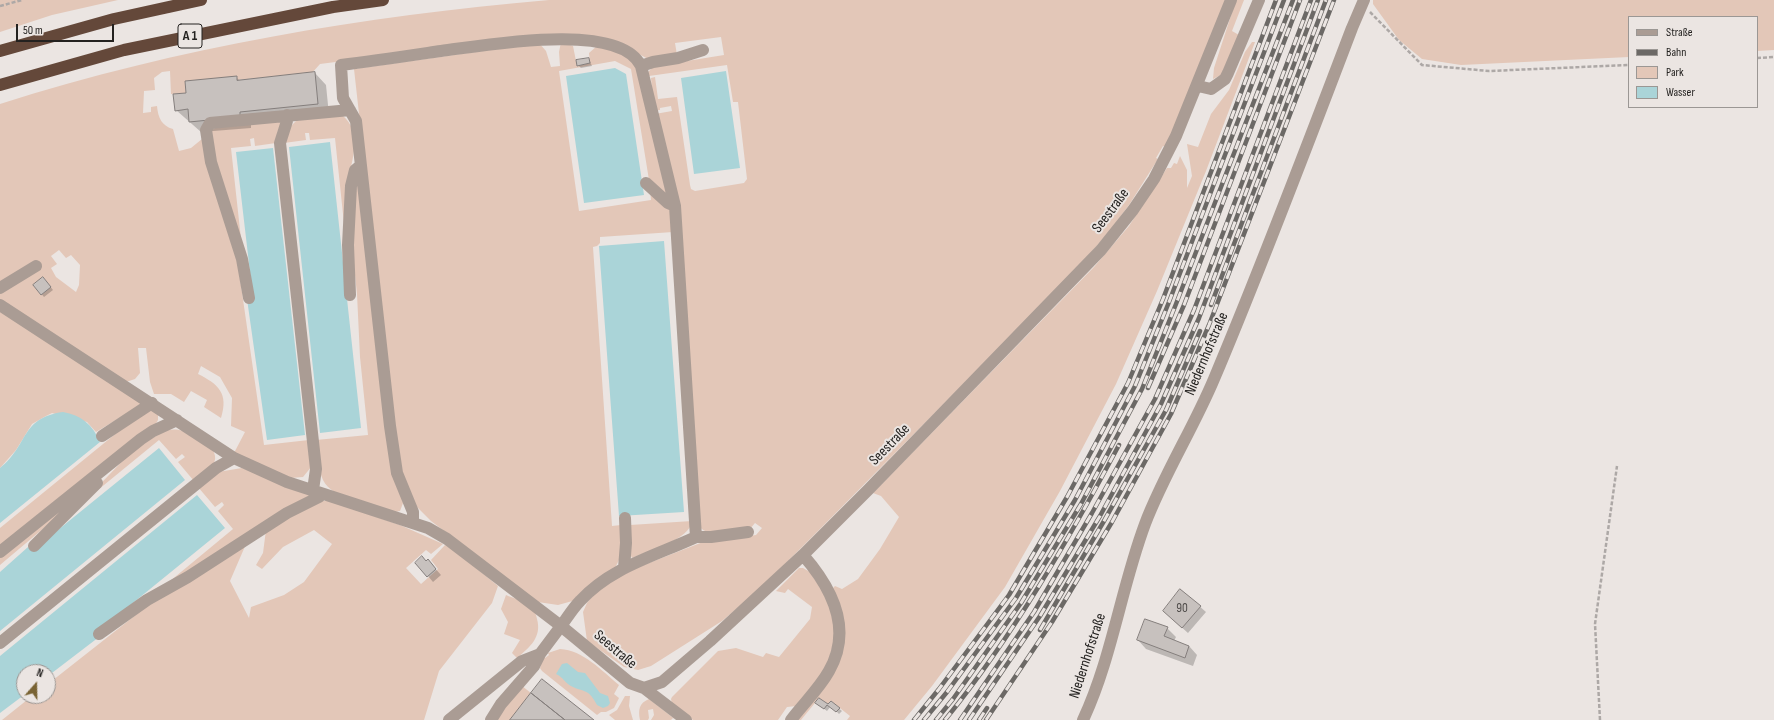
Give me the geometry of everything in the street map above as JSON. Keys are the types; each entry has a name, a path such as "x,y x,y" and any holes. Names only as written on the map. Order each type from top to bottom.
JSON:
{"highway":[{"name":"A 1","path":"0,51 114,19 201,0"},
{"name":"A 1","path":"0,85 124,50 333,7 383,0"}],"street":[{"name":"Seestraße","path":"0,305 234,458 288,482 428,528 447,539 562,626 630,683 644,688 662,682 674,672 710,641 803,555 880,478 1101,250 1133,210 1154,179 1176,136 1198,86 1231,0"},
{"path":"1198,86 1211,89 1225,79 1235,59 1259,0"},
{"name":"Niedernhofstraße","path":"1084,720 1100,678 1145,525 1166,477 1201,410 1244,309 1363,2"},
{"path":"413,523 413,512 397,473 356,121 343,98 341,65 506,42 548,39 599,42 616,46 633,54 641,66 675,206 696,537"},
{"path":"641,66 653,62 678,58 703,50"},
{"path":"249,298 242,259 211,162 206,130 210,123 350,110"},
{"path":"99,634 148,600 188,577 287,513 319,497 280,143 287,121 287,115"},
{"path":"350,295 348,244 351,186 354,170 361,165"},
{"path":"646,182 668,203 675,206"},
{"path":"0,288 36,266"},
{"path":"102,436 152,404"},
{"path":"0,552 113,461 153,431 177,420"},
{"path":"0,643 216,468 234,458"},
{"path":"34,546 106,474 113,461"},
{"path":"624,568 626,543 625,518"},
{"path":"491,720 501,704 534,666 540,654 579,601 601,582 624,568 696,537 710,537 748,532"},
{"path":"791,720 828,673 838,653 840,641 838,618 832,599 822,577 803,555"},
{"path":"449,720 522,662 540,654"},
{"path":"644,688 686,720"}],"path":[{"path":"0,6 22,0"},
{"path":"1363,2 1422,65 1489,71 1628,66"},
{"path":"1758,58 1774,57"},
{"path":"1600,720 1595,624 1617,466"}],"green space":[{"path":"0,0 118,0 52,15 0,32"},
{"path":"549,0 1227,0 1204,60 1165,147 1163,146 1156,158 1158,159 1129,205 1108,233 1075,271 760,589 722,621 651,666 638,670 624,667 587,641 583,612 587,603 596,592 623,573 703,542 756,535 762,528 755,523 750,529 716,534 710,533 699,526 678,211 655,114 672,111 671,106 654,111 651,78 655,77 658,99 677,97 690,185 691,189 695,191 744,183 747,179 738,102 733,102 727,65 649,76 647,73 656,66 724,55 721,37 675,43 677,55 648,59 628,48 505,40 320,64 312,73 237,80 185,81 186,93 173,94 171,94 170,71 162,72 154,78 155,90 144,91 143,113 151,112 151,107 157,106 158,114 163,124 173,129 179,151 191,148 202,139 236,251 264,445 309,440 312,466 303,477 290,478 234,453 245,432 231,426 232,398 220,377 201,366 198,374 220,390 224,402 221,418 204,407 207,400 191,391 184,402 171,394 154,394 150,382 146,348 138,348 140,373 135,379 126,382 3,303 0,299 0,104 67,84 203,50 341,25 479,7","holes":["59,250 66,258 71,255 80,265 79,285 76,292 56,277 51,268 57,264 51,256","43,277 51,287 41,295 33,285"]},
{"path":"1236,0 1244,0 1232,31 1239,35 1221,75 1213,79 1214,68"},
{"path":"1373,0 1774,0 1774,50 1758,51 1758,16 1628,16 1628,57 1461,65 1422,59 1399,40 1373,4"},
{"path":"561,42 573,46 577,66 590,63 589,53 597,46 623,53 636,65 671,200 649,180 631,69 615,61 559,71 579,211 651,200 650,190 672,211 673,232 600,237 600,243 593,247 612,526 621,525 621,550 619,560 615,568 576,600 558,605 538,602 431,521 415,505 398,462 354,69 539,43 546,51 551,67 560,66 559,52"},
{"path":"1252,42 1255,42 1206,171 1157,291 1116,384 1060,491 1005,587 932,686 904,720 847,720 850,716 831,701 828,704 819,698 801,720 796,720 838,663 832,589 835,586 842,589 858,579 880,549 899,517 881,496 873,493 1094,267 1129,226 1167,168 1171,168 1174,163 1177,164 1180,156 1187,170 1187,188 1192,176 1187,144 1198,147 1211,114 1229,90 1245,52"},
{"path":"342,115 349,122 353,130 354,138 353,156 348,183 345,233 335,138 310,140 309,133 305,133 306,140 284,143 291,126 301,116"},
{"path":"274,119 279,121 281,124 278,130 276,143 255,146 254,138 250,139 251,146 231,148 242,248 230,204 212,153 210,134 212,130 221,124"},
{"path":"358,173 403,503 400,511 395,512 366,505 335,493 323,480 318,461 316,440 368,435 360,357 357,294 351,237"},
{"path":"0,309 142,400 141,405 96,432 87,422 52,413 32,424 16,450 0,468"},
{"path":"148,411 158,413 158,420 154,427 0,549 0,528 130,422"},
{"path":"166,430 185,431 205,442 211,447 214,453 215,459 213,465 194,481 178,462 185,457 182,454 176,459 159,440 82,503 134,449"},
{"path":"242,468 311,495 158,591 233,529 218,511 224,505 222,502 215,507 198,487 218,472"},
{"path":"96,479 70,506 0,565 0,557"},
{"path":"321,501 330,501 400,525 443,544 431,554 426,550 406,568 421,584 438,569 431,560 445,545 458,553 498,586 492,603 439,671 424,720 2,720 22,704 56,704 56,678 156,599 246,544 230,581 249,618 251,607 284,595 304,582 332,544 314,530 283,547 262,569 256,565 263,553 266,530"},
{"path":"692,521 690,528 676,539 632,558 630,525"},
{"path":"799,568 803,568 810,572 828,599 836,633 827,667 797,706 787,707 778,720 693,720 672,704 672,697 718,651 736,648 763,657 766,653 779,657 810,619 812,607 788,589 785,593 776,591"},
{"path":"506,595 530,605 535,612 537,619 538,631 534,641 517,658 512,653 520,640 504,634 508,622 501,609"},
{"path":"560,649 577,653 584,657 619,685 614,694 619,698 614,708 606,712 601,712 597,715 542,671 540,668 543,657 545,658 549,655 548,653"},
{"path":"522,686 531,693 510,720 495,720"},
{"path":"625,696 630,696 629,706 633,720 615,720 609,715 617,710"},
{"path":"649,699 676,720 673,718 671,720 651,720 654,715 653,709 648,710 648,720 640,720 640,707"}],"water":[{"path":"615,68 626,74 644,195 584,203 566,76"},
{"path":"726,71 740,168 694,174 681,78"},
{"path":"330,142 361,428 320,433 289,147"},
{"path":"273,148 305,435 267,440 247,299 253,298 236,152"},
{"path":"664,241 684,512 619,516 599,246"},
{"path":"63,412 81,418 86,422 94,431 100,442 0,523 0,468 16,450 32,426 39,420 49,415"},
{"path":"159,448 185,480 0,631 0,572 28,547 32,551"},
{"path":"197,495 225,528 96,633 99,637 56,670 56,664 16,664 16,701 0,713 0,656"},
{"path":"567,663 578,672 585,673 600,693 608,696 610,703 608,706 603,708 597,705 589,693 571,686 556,674 562,664"}],"building":[{"path":"589,58 590,63 577,66 576,60"},
{"path":"315,72 318,104 240,112 240,117 189,122 188,109 175,111 173,94 186,93 185,81 237,76 237,80"},
{"path":"43,277 51,287 41,295 33,285"},
{"path":"422,556 426,561 428,559 436,569 427,577 415,563"},
{"path":"1180,589 1201,606 1182,628 1163,611"},
{"path":"1145,619 1168,627 1164,636 1189,646 1185,658 1137,640"},
{"path":"542,679 594,720 565,720 531,693"},
{"path":"531,693 565,720 510,720"},
{"path":"819,698 828,704 831,701 840,708 836,712 827,705 824,709 815,703"}],"railway":[{"path":"914,720 1009,595 1067,497 1128,383 1163,299 1276,0"},
{"path":"924,720 947,692 1016,598 1075,500 1135,386 1169,302 1284,0"},
{"path":"936,720 953,699 1021,603 1081,504 1142,389 1293,0"},
{"path":"1148,388 1184,305 1300,0"},
{"path":"960,720 1034,612 1092,513 1155,399 1194,310 1311,0"},
{"path":"969,720 1040,616 1100,516 1161,404 1199,318 1318,0"},
{"path":"1211,305 1326,0"},
{"path":"986,720 1052,622 1112,522 1171,414 1209,325 1334,0"},
{"path":"1040,630 1104,521 1166,410 1200,331"},
{"path":"945,720 994,655 1038,587 1080,517 1119,445"},
{"path":"979,720 987,708"}]}
